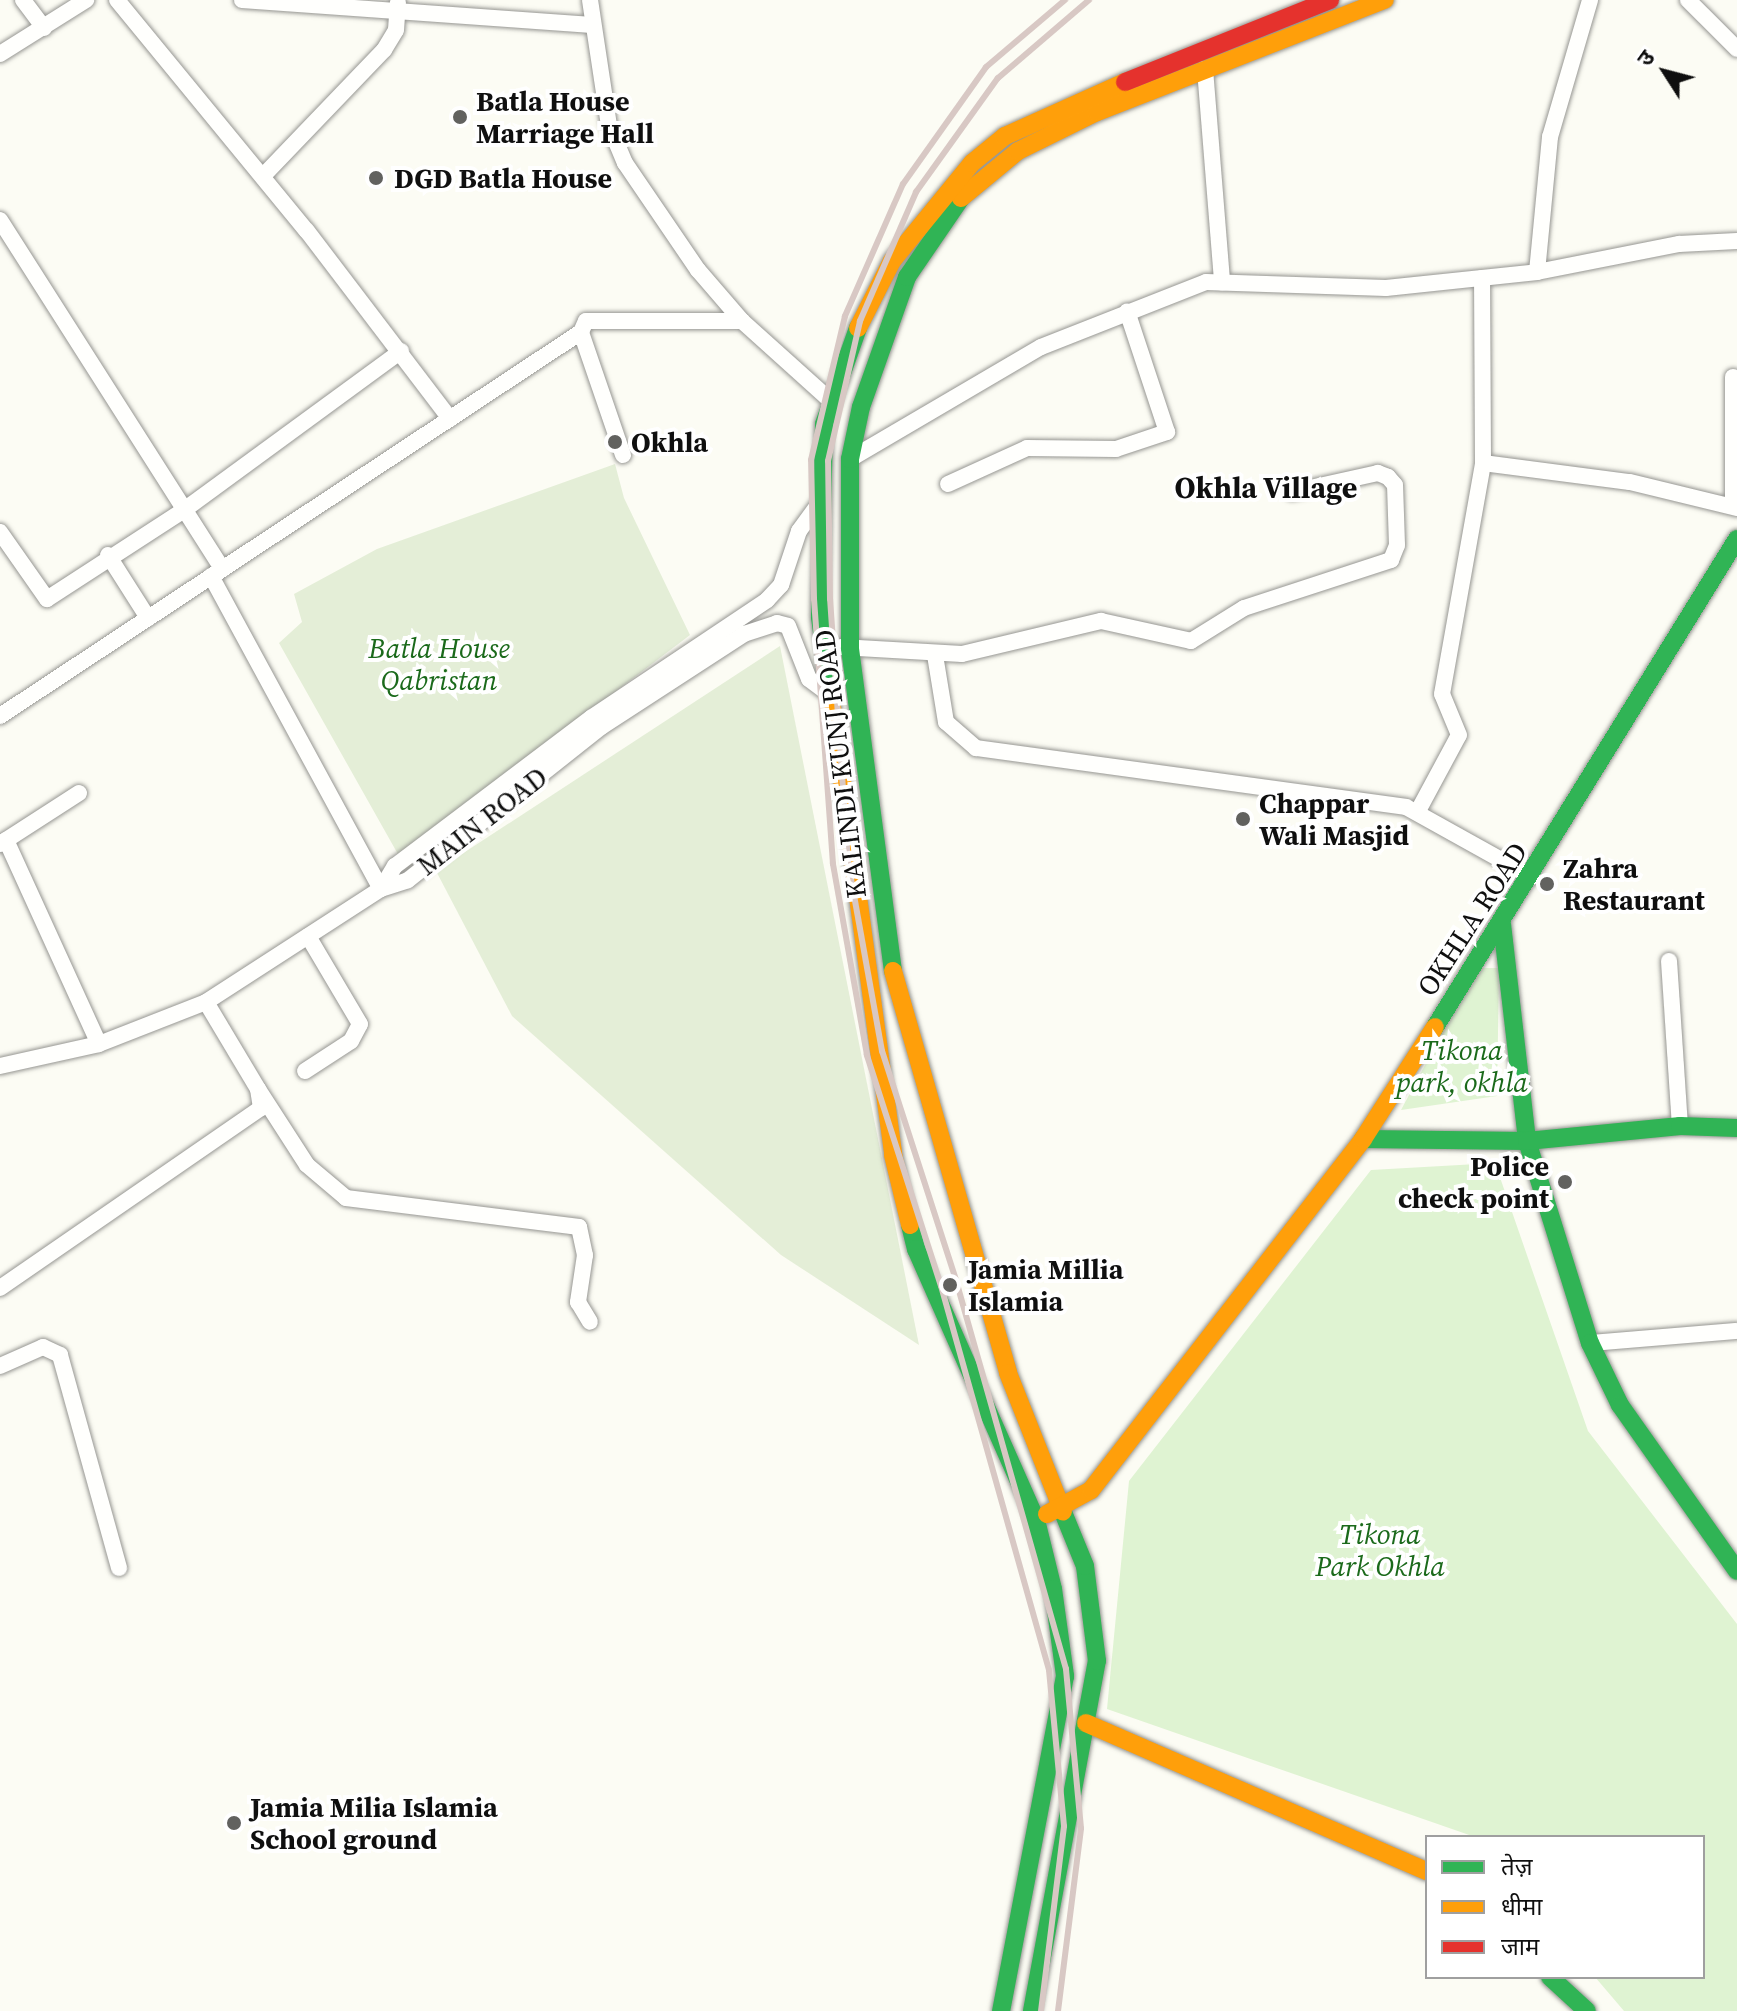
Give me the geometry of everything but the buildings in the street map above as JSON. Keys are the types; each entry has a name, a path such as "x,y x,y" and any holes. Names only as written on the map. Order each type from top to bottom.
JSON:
{"main road":[{"name":"KALINDI KUNJ ROAD","path":"1001,2011 1065,1676 1053,1589 1036,1520 916,1249 893,1155 823,646 820,502 824,424 853,337 892,261 947,189 1005,136 1120,81 1330,0"},
{"name":"KALINDI KUNJ ROAD","path":"1032,2011 1097,1661 1085,1566 1008,1373 896,991 850,648 850,459 861,407 907,277 964,193 1018,151 1205,69 1385,0"},
{"name":"OKHLA ROAD","path":"1036,1520 1091,1490 1363,1139 1532,877 1737,539"},
{"path":"1502,924 1527,1141 1590,1343 1620,1405 1735,1565"},
{"path":"1363,1139 1527,1141 1680,1126 1737,1128"},
{"path":"1086,1723 1425,1870"},
{"path":"1552,1979 1587,2011"}],"street":[{"path":"23,0 44,28"},
{"path":"0,54 86,0"},
{"path":"117,0 263,176 401,351 450,419"},
{"path":"242,0 398,5 592,25"},
{"path":"590,0 592,25 617,148 698,270 742,321 832,402"},
{"path":"1537,272 1550,137 1590,0"},
{"path":"1688,0 1737,49"},
{"path":"263,176 384,50 396,30 398,5"},
{"path":"1205,69 1222,282"},
{"path":"0,220 184,510 381,889"},
{"path":"850,459 985,376 1127,311 1192,287 1222,282 1386,288 1537,272 1618,254 1737,241"},
{"path":"1418,811 1459,735 1442,694 1483,463 1482,278"},
{"path":"948,484 1027,448 1116,449 1167,432 1127,311"},
{"path":"0,716 581,332 586,321 599,318 742,321"},
{"path":"581,332 623,455"},
{"path":"0,532 47,599 108,555 184,510 401,351"},
{"path":"1483,463 1630,482 1735,507 1733,377"},
{"path":"823,646 935,655 962,654 1101,621 1181,641 1200,640 1244,608 1391,560 1397,545 1395,485 1388,477 1378,473 1292,492"},
{"path":"381,889 395,866 591,718 767,600 781,585 799,531 820,502"},
{"path":"108,555 148,618"},
{"name":"MAIN ROAD","path":"0,1066 99,1044 206,1002 381,889 408,880 601,727 744,634 777,623 788,626 809,679 830,695"},
{"path":"935,655 946,722 976,748 1382,802 1418,811 1532,877"},
{"path":"79,793 3,842 99,1044"},
{"path":"305,1071 351,1041 360,1024 308,936"},
{"path":"1669,961 1680,1126"},
{"path":"206,1002 307,1165 346,1198 579,1227 585,1255 578,1302 590,1322"},
{"path":"0,1288 255,1115 262,1103 258,1089"},
{"path":"1590,1343 1737,1331"},
{"path":"0,1366 43,1347 60,1355 119,1568"}],"green space":[{"name":"Batla House Qabristan","path":"615,464 624,498 690,635 399,856 279,643 302,622 294,594 377,549"},
{"path":"780,646 919,1345 781,1255 512,1016 436,871"},
{"name":"Tikona park, okhla","path":"1477,968 1499,968 1497,1096 1401,1110"},
{"name":"Tikona Park Okhla","path":"1495,1163 1588,1431 1737,1624 1737,2011 1624,2011 1597,1979 1705,1979 1705,1835 1469,1835 1107,1709 1129,1481 1371,1170"}],"railway":[{"path":"1041,2011 1064,1826 1049,1670 941,1286 867,1055 833,864 814,599 811,460 845,316 903,184 986,67 1065,0"},
{"path":"1058,2011 1081,1828 1066,1669 957,1283 882,1051 848,862 830,599 828,461 860,321 916,192 998,78 1089,0"}],"traffic: fast":[{"path":"893,971 850,648 850,459 861,407 907,277 961,198"},
{"path":"832,707 820,617 824,424 858,328"},
{"path":"1435,1027 1737,539"},
{"path":"1502,924 1527,1141 1590,1343 1620,1405 1737,1571"},
{"path":"1363,1139 1527,1141 1680,1126 1737,1128"},
{"path":"910,1225 916,1249 1036,1520 1053,1589 1065,1676 1001,2011"},
{"path":"1032,2011 1097,1661 1085,1566 1063,1512"},
{"path":"1552,1979 1587,2011"}],"traffic: slow":[{"path":"961,198 1018,151 1097,112 1385,0"},
{"path":"858,328 892,261 972,163 1005,136 1125,82"},
{"path":"832,707 893,1155 910,1225"},
{"path":"893,971 1008,1373 1063,1512"},
{"path":"1047,1514 1091,1490 1363,1139 1435,1027"},
{"path":"1086,1723 1425,1870"}],"traffic: jam":[{"path":"1125,82 1330,0"}],"place":[{"name":"Batla House Marriage Hall","path":"460,117"},
{"name":"DGD Batla House","path":"376,178"},
{"name":"Okhla","path":"615,442"},
{"name":"Chappar Wali Masjid","path":"1243,819"},
{"name":"Zahra Restaurant","path":"1547,884"},
{"name":"Police check point","path":"1565,1182"},
{"name":"Jamia Millia Islamia","path":"950,1285"},
{"name":"Jamia Milia Islamia School ground","path":"234,1823"}],"district":[{"name":"Okhla Village","path":"1266,488"}]}
